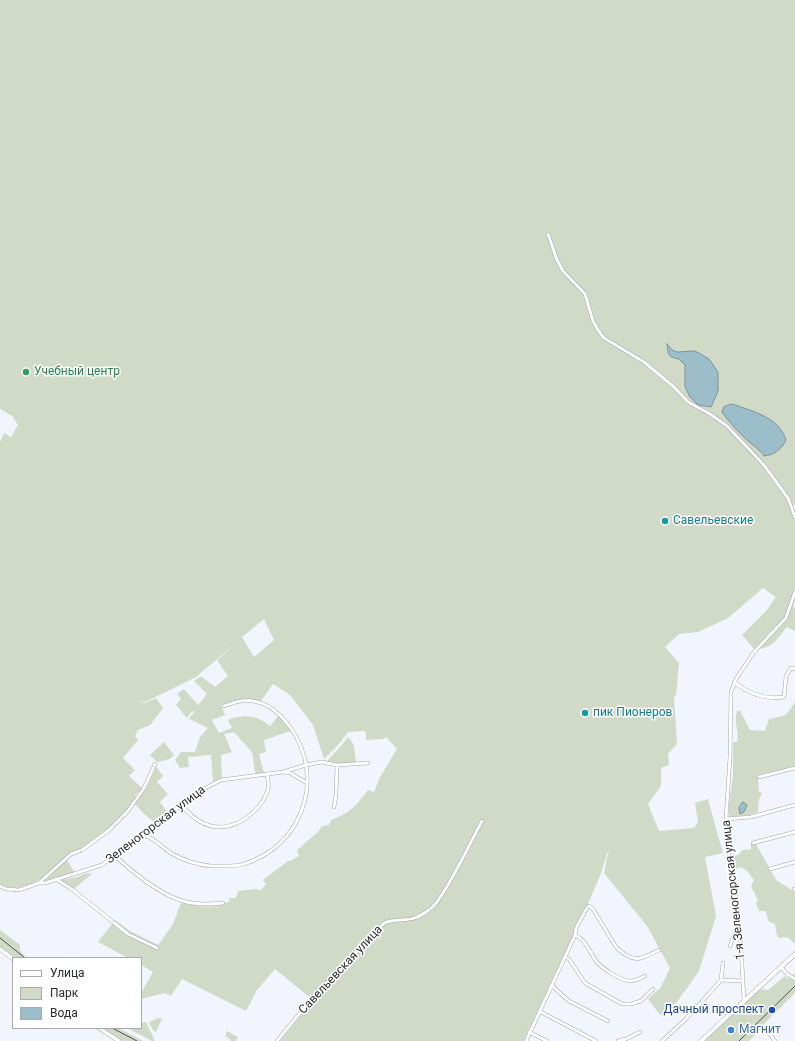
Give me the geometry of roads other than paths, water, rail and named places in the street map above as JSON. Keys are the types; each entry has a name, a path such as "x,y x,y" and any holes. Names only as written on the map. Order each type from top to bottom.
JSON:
{"main road":[{"path":"701,1041 795,954"}],"street":[{"path":"548,234 557,260 563,271 584,294 593,321 604,338 644,362 674,387 688,402 710,414 727,426 763,464 788,498 795,517"},
{"path":"795,592 786,618 754,652 734,682 752,694 760,696 784,697 788,673 791,668 795,669"},
{"name":"1-я Зеленогорская улица","path":"734,682 731,692 730,757 726,819 729,855 740,928 744,1000"},
{"path":"144,835 150,836 172,854 199,864 211,866 237,866 270,851 292,831 304,808 308,774 299,740 291,728 275,711 262,703 244,701 224,706"},
{"name":"Зеленогорская улица","path":"0,886 6,889 19,890 102,866 144,835 200,790 221,780 283,772 322,762 337,765 368,763"},
{"path":"39,883 72,854 82,850 108,831 123,816 144,788 155,764"},
{"path":"334,807 337,765"},
{"path":"759,777 795,768"},
{"path":"283,772 290,773 307,783"},
{"path":"180,805 192,817 210,826 234,826 249,816 262,803 268,789 267,774"},
{"path":"726,819 751,817 795,805"},
{"name":"Савельевская улица","path":"277,1041 313,997 384,923 390,920 410,920 418,917 436,903 482,821"},
{"path":"753,843 795,832"},
{"path":"115,856 147,882 183,902 197,904 223,903"},
{"path":"770,869 795,862"},
{"path":"56,879 73,890 128,934 157,948"},
{"path":"526,1041 586,908 589,906 593,909 616,947 634,959 639,960 659,950"},
{"path":"730,946 735,933 740,928"},
{"path":"575,935 582,939 601,967 624,980 636,981 645,976"},
{"path":"0,949 12,958"},
{"path":"565,957 569,959 585,983 622,1004 631,1004 641,1001 653,989"},
{"path":"662,1041 686,1019 721,980 723,963"},
{"path":"781,966 787,974 795,978"},
{"path":"721,980 742,981"},
{"path":"551,985 569,1001 608,1021"},
{"path":"539,1011 596,1041"},
{"path":"764,1027 775,1041"},
{"path":"101,1029 119,1041"},
{"path":"529,1032 547,1041"},
{"path":"618,1041 640,1032"}],"water":[{"path":"667,344 672,350 677,352 695,351 709,359 718,372 718,391 711,407 698,405 690,397 685,387 685,365 679,359 669,355"},
{"path":"732,404 756,412 771,420 782,432 786,440 782,446 774,453 764,456 737,431 722,412 724,407"},
{"path":"743,802 747,805 744,812 740,814 739,808"}],"tram line":[{"path":"0,938 24,957"},
{"path":"739,1041 795,986"},
{"path":"114,1029 137,1041"}],"place":[{"name":"Учебный центр","path":"26,372"},
{"name":"Савельевские","path":"665,521"},
{"name":"пик Пионеров","path":"585,713"},
{"name":"Дачный проспект","path":"772,1010"},
{"name":"Магнит","path":"731,1030"}]}
